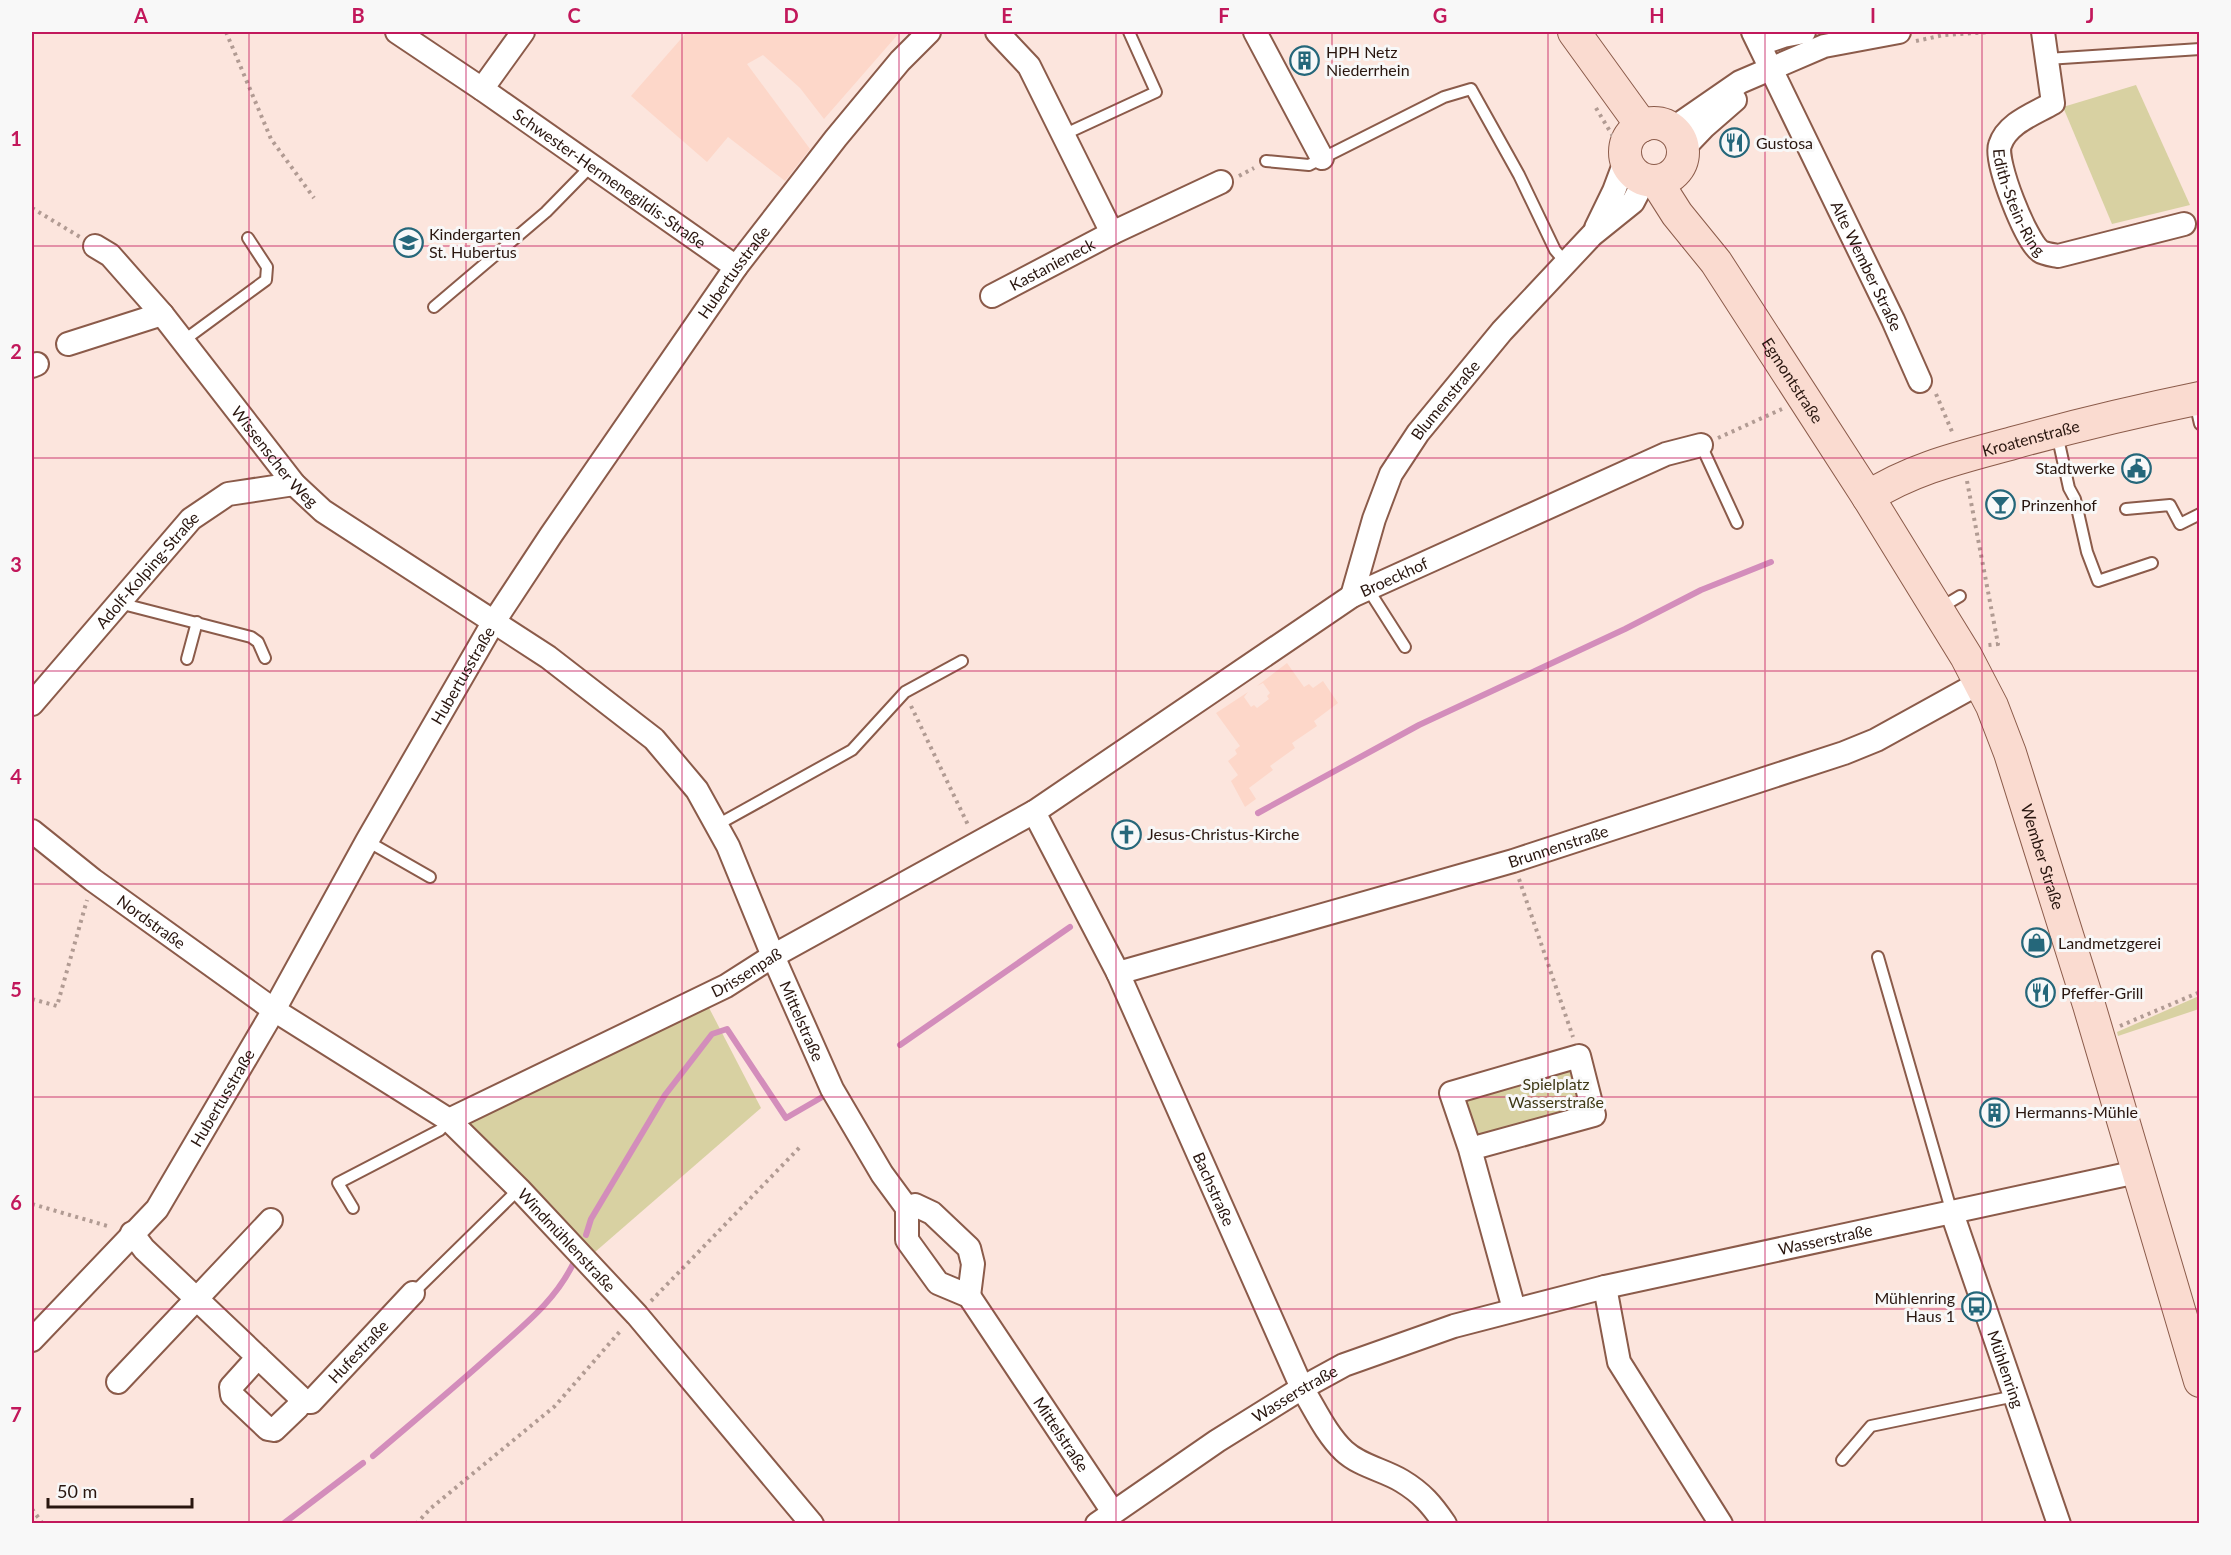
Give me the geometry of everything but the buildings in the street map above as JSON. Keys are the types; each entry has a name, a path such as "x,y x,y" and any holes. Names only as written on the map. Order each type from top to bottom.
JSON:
{"street":[{"name":"Schwester-Hermenegildis-Straße","path":"397,32 736,267"},
{"path":"482,89 523,32"},
{"name":"Hubertusstraße","path":"32,1340 157,1209 274,1010 367,842 493,623 736,267 843,129 900,61 929,32"},
{"name":"Kastanieneck","path":"997,32 1029,66 1112,233"},
{"path":"1255,32 1322,158"},
{"path":"1757,38 1804,32"},
{"path":"1651,159 1740,82 1824,46 1899,32"},
{"name":"Edith-Stein-Ring","path":"2043,32 2053,103 2008,129 1999,146 1999,165 2028,236 2041,252 2058,256 2184,224"},
{"name":"Egmontstraße","path":"1578,37 1651,159 1677,214 1716,262 1868,497"},
{"name":"Alte Wember Straße","path":"1757,38 1770,70 1893,320 1920,381"},
{"name":"Egmontstraße","path":"1651,159 1687,195 1716,262"},
{"name":"Blumenstraße","path":"1592,235 1614,190 1651,159"},
{"name":"Blumenstraße","path":"1360,592 1374,519 1391,474 1418,433 1502,331 1592,235 1651,159"},
{"name":"Kastanieneck","path":"992,296 1112,233 1221,182"},
{"name":"Wissenscher Weg","path":"95,246 110,255 162,314 294,484 323,511 493,623"},
{"path":"68,344 162,314"},
{"name":"Kroatenstraße","path":"1868,497 1890,483 1921,469 1963,456 2056,431 2198,407"},
{"name":"Broeckhof","path":"1034,812 1360,592 1666,453 1701,445"},
{"name":"Adolf-Kolping-Straße","path":"32,704 191,519 228,494 294,484"},
{"name":"Wember Straße","path":"1868,497 1949,603 2010,753 2089,1005 2199,1381"},
{"name":"Mittelstraße","path":"493,623 548,657 654,739 697,790 728,846 773,956 832,1089 882,1174 907,1208"},
{"name":"Brunnenstraße","path":"1118,974 1513,861 1844,753 1876,740 1974,669"},
{"name":"Drissenpaß","path":"449,1120 726,986 773,956 1034,812"},
{"name":"Bachstraße","path":"1034,812 1118,974 1302,1388 1325,1427 1344,1452 1364,1464 1401,1480 1426,1497 1445,1524"},
{"name":"Nordstraße","path":"32,831 93,880 274,1010"},
{"name":"Windmühlenstraße","path":"274,1010 449,1120 519,1189 637,1315 813,1524"},
{"path":"1470,1149 1593,1115 1579,1056 1451,1093 1470,1149 1514,1309"},
{"name":"Wasserstraße","path":"1105,1518 1217,1441 1302,1388 1344,1365 1454,1326 1605,1287 2137,1172"},
{"path":"915,1206 932,1213 969,1248 973,1264 969,1296 938,1283 906,1240 907,1208 915,1206"},
{"name":"Mühlenring","path":"1952,1213 2059,1524"},
{"path":"118,1382 271,1220"},
{"path":"132,1233 144,1249 300,1397 300,1402"},
{"path":"1605,1287 1619,1362 1721,1524"},
{"name":"Hufestraße","path":"258,1357 231,1387 232,1395 271,1430 274,1430 298,1407 300,1402 311,1402 413,1293"},
{"name":"Mittelstraße","path":"969,1296 1105,1518"}],"lane":[{"path":"1063,135 1156,92 1129,32"},
{"path":"2047,59 2199,49"},
{"path":"1266,161 1309,165 1444,97 1471,89 1519,175 1555,250 1566,263"},
{"path":"434,307 546,212 592,165"},
{"path":"183,341 267,280 267,267 248,238"},
{"path":"2056,431 2069,488 2075,499 2087,552 2098,581 2152,563"},
{"path":"1701,445 1737,523"},
{"path":"2126,509 2170,505 2180,524 2199,514"},
{"path":"1360,592 1406,647"},
{"path":"119,603 251,637 258,642 265,658"},
{"path":"187,659 197,622"},
{"path":"717,825 852,750 904,692 962,661"},
{"path":"367,842 430,878"},
{"path":"1878,957 1952,1213"},
{"path":"353,1208 338,1183 440,1130 449,1120"},
{"path":"413,1293 519,1189"},
{"path":"1842,1460 1871,1426 2015,1396"}],"path":[{"path":"226,32 271,139 314,198"},
{"path":"1221,182 1266,161"},
{"path":"32,208 95,246"},
{"path":"1920,381 1932,386 1963,456 1998,644 1984,646 1974,669"},
{"path":"1701,445 1788,406"},
{"path":"904,692 977,844"},
{"path":"1513,861 1579,1056"},
{"path":"32,999 57,1006 93,880"},
{"path":"2111,1030 2199,992"},
{"path":"416,1524 431,1508 555,1406 624,1327 801,1146"},
{"path":"32,1204 132,1233"},
{"path":"32,1509 43,1524"}],"shaded area":[{"path":"687,32 900,32 824,119 800,88 763,55 747,64 810,149 785,181 728,137 707,162 631,96"},
{"path":"1287,663 1304,687 1309,684 1313,688 1323,681 1338,703 1314,721 1317,726 1292,743 1295,748 1270,766 1273,770 1249,788 1256,799 1245,807 1231,781 1238,775 1228,761 1237,754 1235,750 1240,746 1216,713 1248,692 1244,697 1251,707 1254,705 1257,708 1269,699 1267,696 1270,693 1263,683 1257,686"}],"green space":[{"path":"2136,85 2190,205 2112,224 2063,107"},
{"path":"2199,996 2199,1009 2118,1036 2117,1032"},
{"path":"707,1004 761,1108 595,1252 463,1121"},
{"name":"Spielplatz Wasserstraße","path":"1574,1064 1586,1108 1475,1140 1462,1098"}],"waterway":[{"path":"1258,813 1419,725 1625,629 1701,590 1771,562"},
{"path":"900,1045 1070,927"},
{"path":"586,1235 591,1219 665,1095 712,1034 727,1029 786,1118 824,1096"},
{"path":"373,1456 528,1321 549,1300 567,1276 574,1262"},
{"path":"283,1524 363,1463"}],"place":[{"name":"HPH Netz Niederrhein","path":"1305,61"},
{"name":"Gustosa","path":"1735,143"},
{"name":"Kindergarten St. Hubertus","path":"408,243"},
{"name":"Stadtwerke","path":"2136,468"},
{"name":"Prinzenhof","path":"2000,505"},
{"name":"Jesus-Christus-Kirche","path":"1126,834"},
{"name":"Landmetzgerei","path":"2037,943"},
{"name":"Pfeffer-Grill","path":"2040,993"},
{"name":"Hermanns-Mühle","path":"1994,1112"},
{"name":"Mühlenring Haus 1","path":"1976,1307"}]}
